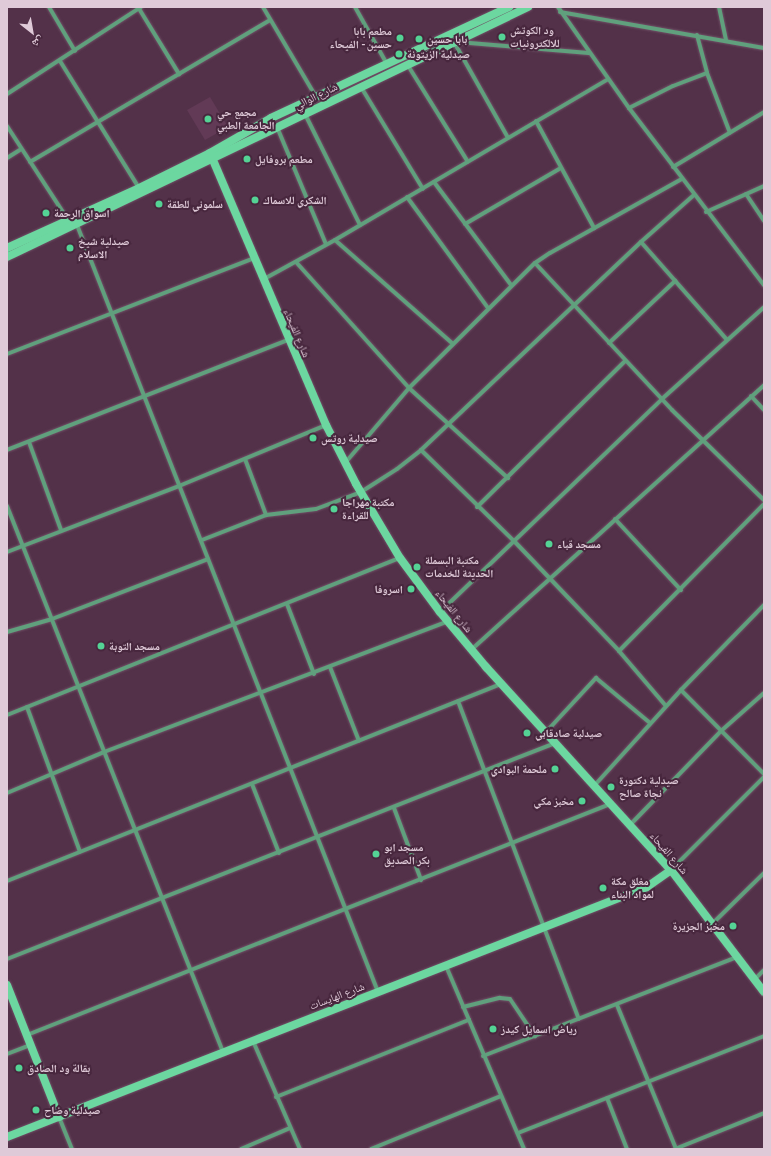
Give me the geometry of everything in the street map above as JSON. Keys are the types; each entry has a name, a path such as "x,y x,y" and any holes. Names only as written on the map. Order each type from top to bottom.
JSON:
{"street":[{"path":"49,7 75,51"},
{"path":"7,94 60,61 139,7 179,74"},
{"path":"263,7 316,97"},
{"path":"355,7 387,64"},
{"name":"شارع الوالي","path":"7,258 77,225 212,156 258,125 509,7"},
{"name":"شارع الوالي","path":"7,248 305,114 528,7"},
{"path":"558,7 560,12 608,79 706,212 764,285"},
{"path":"719,7 726,40"},
{"path":"560,12 726,40 764,48"},
{"path":"30,162 270,20"},
{"path":"697,35 707,73 730,133"},
{"path":"454,42 590,53"},
{"path":"454,42 508,138"},
{"path":"60,61 139,188"},
{"path":"407,64 468,162"},
{"path":"629,108 673,86 707,73"},
{"path":"264,279 423,189 608,79"},
{"path":"361,86 423,189"},
{"path":"673,167 764,112"},
{"path":"305,114 360,225"},
{"path":"536,121 594,228"},
{"path":"7,126 20,150 30,162 68,220"},
{"path":"277,126 326,244"},
{"path":"7,158 20,150"},
{"name":"شارع الفيحاء","path":"212,156 288,340 326,425 361,492 400,558 447,622 471,650 671,870 764,992"},
{"path":"465,224 561,168"},
{"path":"345,463 409,388 511,285 535,263 682,179"},
{"path":"434,182 511,285"},
{"path":"706,212 764,186"},
{"path":"746,194 764,221"},
{"path":"202,540 266,515 316,509 361,492 421,450 641,242 694,195"},
{"path":"407,197 488,308"},
{"path":"77,225 179,486 202,540 208,559 378,992"},
{"path":"335,240 453,344"},
{"path":"641,242 727,340"},
{"path":"7,354 111,312 254,258"},
{"path":"296,262 409,388 508,478"},
{"path":"535,263 625,361 764,500"},
{"path":"609,343 675,281"},
{"path":"440,612 515,542 662,399 764,307"},
{"path":"7,450 145,398 288,340"},
{"path":"476,507 508,478 625,361"},
{"path":"471,650 548,578 764,385"},
{"path":"751,396 764,410"},
{"path":"7,552 179,486 326,425"},
{"path":"29,442 61,530"},
{"path":"421,450 476,507 515,542 619,651 666,706"},
{"path":"245,459 266,515"},
{"path":"619,651 764,504"},
{"path":"7,506 223,1052"},
{"path":"615,519 680,590"},
{"path":"7,714 400,558"},
{"path":"7,632 52,619 208,559"},
{"path":"287,604 314,674"},
{"path":"594,787 650,723 764,605"},
{"path":"7,793 50,773 104,752 314,674 447,622"},
{"path":"330,667 359,741"},
{"path":"545,732 596,678 650,723"},
{"path":"7,881 501,684"},
{"path":"671,870 764,775 681,690"},
{"path":"630,825 721,731 764,693"},
{"path":"458,701 511,844 579,1019"},
{"path":"27,707 80,852"},
{"path":"7,959 555,744"},
{"path":"252,784 279,853"},
{"path":"27,1035 346,910 610,804"},
{"path":"394,808 421,880"},
{"name":"شارع الهايسات","path":"7,1137 647,887 671,870"},
{"path":"712,924 764,873"},
{"path":"483,1056 738,957"},
{"path":"446,966 483,1056 524,1149"},
{"path":"754,980 764,970"},
{"path":"8,988 72,1149"},
{"path":"463,1007 500,998 510,999 535,1036"},
{"path":"617,1005 676,1149 764,1113"},
{"path":"276,1097 469,1020"},
{"path":"518,1133 764,1036"},
{"path":"253,1041 276,1097 300,1149"},
{"path":"7,1054 31,1045"},
{"path":"371,1149 501,1096"},
{"path":"607,1098 627,1149"},
{"path":"241,1149 290,1128"}],"shaded area":[{"name":"مجمع حي الجامعة الطبي","path":"210,97 228,127 205,140 187,110"}],"place":[{"name":"ود الكوتش للالكترونيات","path":"502,37"},
{"name":"مطعم بابا حسين - الفيحاء","path":"400,38"},
{"name":"بابا حسين","path":"419,39"},
{"name":"صيدلية الزيتونة","path":"399,54"},
{"name":"مجمع حي الجامعة الطبي","path":"208,119"},
{"name":"مطعم بروفايل","path":"247,159"},
{"name":"الشكري للاسماك","path":"255,200"},
{"name":"سلموني للطقة","path":"159,204"},
{"name":"اسواق الرحمة","path":"46,213"},
{"name":"صيدلية شيخ الاسلام","path":"70,248"},
{"name":"صيدلية روتس","path":"313,438"},
{"name":"مكتبة مهراجا للقراءة","path":"334,509"},
{"name":"مسجد قباء","path":"549,544"},
{"name":"مكتبة البسملة الحديثة للخدمات","path":"417,567"},
{"name":"اسروفا","path":"411,589"},
{"name":"مسجد التوبة","path":"101,646"},
{"name":"صيدلية صادقابي","path":"527,733"},
{"name":"ملحمة البوادي","path":"555,769"},
{"name":"صيدلية دكتورة نجاة صالح","path":"611,787"},
{"name":"مخبز مكي","path":"582,801"},
{"name":"مسجد ابو بكر الصديق","path":"376,854"},
{"name":"مغلق مكة لمواد البناء","path":"603,888"},
{"name":"مخبز الجزيرة","path":"733,926"},
{"name":"رياض اسمايل كيدز","path":"493,1029"},
{"name":"بقالة ود الصادق","path":"19,1068"},
{"name":"صيدلية وضاح","path":"36,1110"}]}
